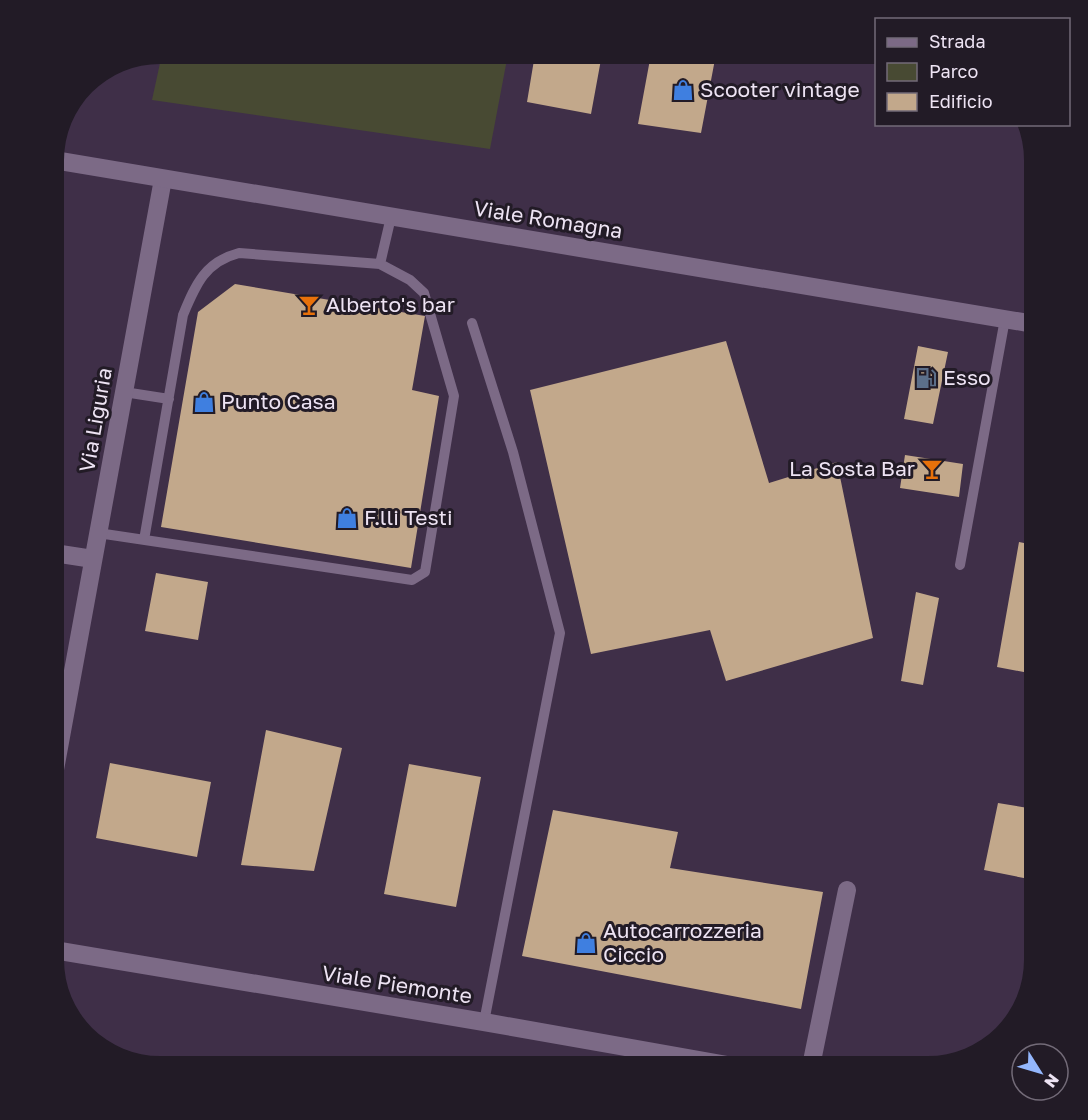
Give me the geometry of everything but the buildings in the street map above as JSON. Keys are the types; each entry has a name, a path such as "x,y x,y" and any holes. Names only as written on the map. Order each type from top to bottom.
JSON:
{"street":[{"name":"Viale Romagna","path":"65,161 1024,321"},
{"name":"Via Liguria","path":"64,718 163,179"},
{"path":"65,555 93,560"},
{"path":"813,1056 847,890"},
{"name":"Viale Piemonte","path":"64,952 676,1056"}],"lane":[{"path":"380,264 391,217"},
{"path":"98,533 144,540 412,580 425,572 454,396 424,293 410,280 380,264 239,253 224,257 210,267 195,286 183,315 144,540"},
{"path":"960,565 1005,320"},
{"path":"472,323 513,452 560,633 484,1022"},
{"path":"124,392 169,399"}],"green space":[{"path":"160,64 506,64 490,149 152,100"}],"place":[{"name":"Scooter vintage","path":"683,90"},
{"name":"Alberto's bar","path":"309,305"},
{"name":"Esso","path":"926,378"},
{"name":"Punto Casa","path":"204,402"},
{"name":"La Sosta Bar","path":"932,469"},
{"name":"F.lli Testi","path":"347,518"},
{"name":"Autocarrozzeria Ciccio","path":"586,943"}]}
